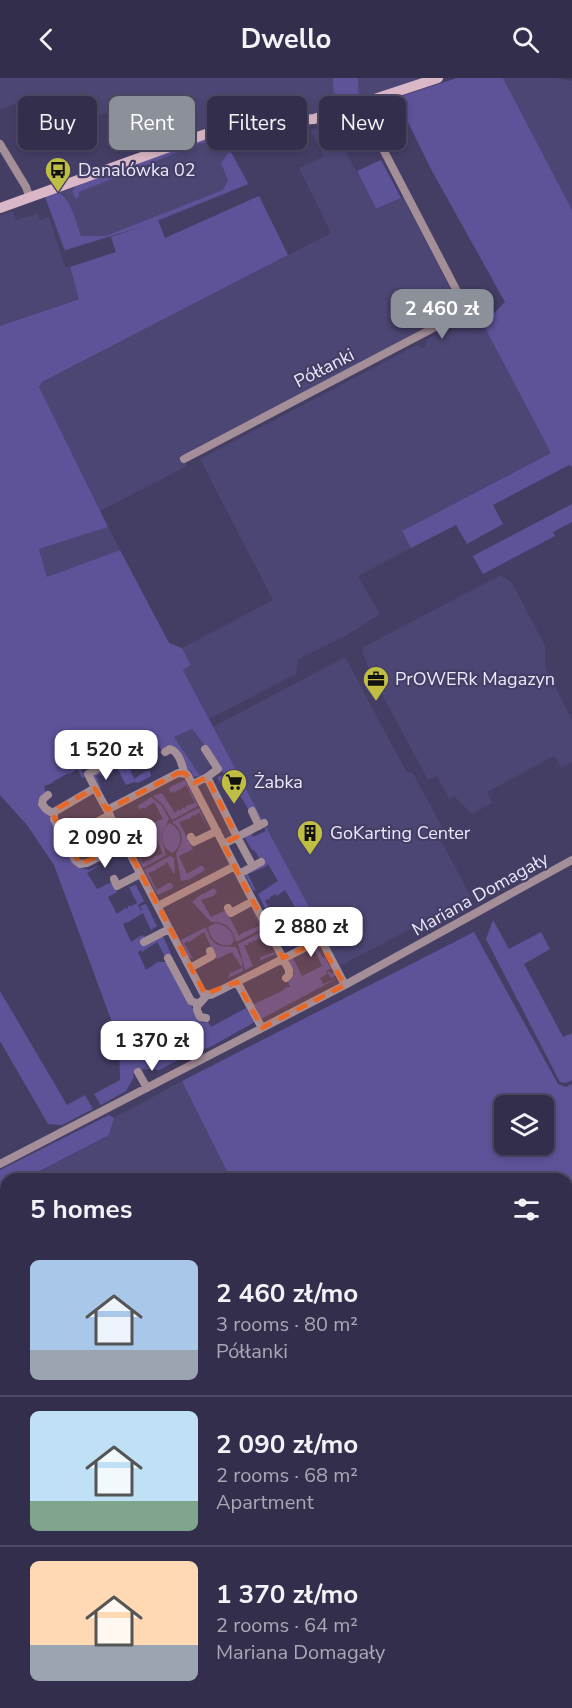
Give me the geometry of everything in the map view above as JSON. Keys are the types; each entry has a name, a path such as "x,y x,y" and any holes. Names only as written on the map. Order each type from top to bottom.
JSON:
{"street":[{"path":"386,96 438,78"},
{"path":"0,208 214,130 319,117"},
{"path":"0,144 26,187 30,198"},
{"name":"Półłanki","path":"184,459 348,375 462,313 464,309 460,297 383,150"},
{"path":"165,752 170,749 174,751 184,772 193,784 290,972 286,978"},
{"path":"193,784 220,771 205,749"},
{"path":"97,769 88,774 202,992 212,995 320,941 345,984"},
{"path":"87,827 108,812 178,773 184,772"},
{"path":"207,777 250,861"},
{"path":"95,788 58,808 54,814 54,819 75,860 80,864 87,863 148,833"},
{"path":"48,795 43,799 42,804 46,810 54,814"},
{"path":"224,844 261,824 252,812"},
{"path":"194,842 217,831"},
{"name":"Mariana Domagały","path":"0,1164 345,984 572,860"},
{"path":"158,906 237,870 261,862"},
{"path":"114,879 117,885 140,874"},
{"path":"231,913 253,901"},
{"path":"267,927 290,915"},
{"path":"144,942 169,929"},
{"path":"189,968 212,956"},
{"path":"168,958 192,1001 197,1004"},
{"path":"237,982 262,1028"},
{"path":"197,1004 202,1002 207,995"},
{"path":"197,1004 200,1017 206,1018"},
{"path":"138,1072 147,1088"}],"highlighted area":[{"path":"178,773 185,773 194,783 207,777 237,837 223,844 283,958 319,941 345,985 262,1028 237,982 205,994 125,844 80,864 54,817 58,808 95,788 107,810"}],"shaded area":[{"path":"0,78 333,78 334,96 319,96 319,113 307,116 307,96 207,96 207,128 195,132 195,96 109,96 109,112 97,116 97,96 18,96 18,103 0,110"},
{"path":"333,78 358,78 359,96 334,96"},
{"path":"358,78 424,78 373,96 359,96"},
{"path":"457,78 503,78 572,210 572,467 569,465 493,505 503,524 467,544 456,525 411,548 402,531 551,453 483,324 505,302 432,171 406,118 406,96 402,96"},
{"path":"503,78 557,78 572,81 572,210"},
{"path":"319,128 319,147 310,130"},
{"path":"207,138 207,150 230,150 249,184 159,221 64,251 44,196 173,150 195,150 195,142"},
{"path":"207,138 207,144 195,145 195,143"},
{"path":"175,150 184,150 79,192 76,199 72,191 76,186"},
{"path":"321,150 345,150 376,210 403,197 457,302 456,313 182,455 187,466 100,511 39,388 42,382 331,233 299,168 324,156"},
{"path":"229,152 248,184 158,220 165,238 259,196 288,255 42,382 39,387 108,527 39,549 47,577 120,550 169,643 182,648 191,665 183,670 263,821 250,812 241,797 231,802 217,777 224,775 221,769 192,729 174,737 200,776 193,777 175,747 170,746 161,750 159,746 153,749 152,747 127,761 134,779 150,771 151,776 138,783 126,785 116,766 101,776 100,774 96,776 101,788 97,787 93,778 99,767 96,762 81,770 85,776 82,778 76,770 44,786 46,792 39,797 38,805 51,818 81,868 89,870 102,864 87,873 97,889 112,882 117,892 108,897 117,914 137,903 129,887 136,885 144,901 138,905 141,911 140,906 146,904 157,926 151,930 143,913 126,922 123,924 131,942 142,935 145,937 162,930 171,954 166,958 157,942 142,952 141,950 138,952 146,970 158,962 166,962 200,1021 208,1022 211,1027 246,1008 255,1022 210,1047 192,1053 159,1070 142,1069 133,1074 134,1077 126,1091 101,1105 94,1094 120,1080 119,1041 54,865 27,825 0,795 0,326 79,299 70,267 116,252 111,237 147,225 65,250 45,196 57,192 66,199 81,236 106,236 223,190 228,180 221,163"},
{"path":"381,160 401,198 376,209 357,171"},
{"path":"13,211 16,220 37,214 40,220 49,217 65,267 69,267 80,298 0,326 0,215"},
{"path":"469,318 475,328 483,324 551,453 402,531 411,548 358,576 380,614 347,635 298,659 296,674 209,719 183,670 191,665 182,648 273,600 200,459 417,345 422,348 426,346 426,340"},
{"path":"572,504 572,522 553,532 555,536 483,574 473,556"},
{"path":"108,527 120,550 47,577 39,549"},
{"path":"501,575 512,583 545,646 545,667 572,720 572,762 561,768 555,756 552,757 487,792 492,803 472,814 454,796 449,799 437,776 428,780 371,674 362,651 364,647 373,642"},
{"path":"345,657 406,771 413,773 443,829 438,835 471,897 340,966 213,727"},
{"path":"192,729 206,747 201,751 213,765 200,776 173,737"},
{"path":"185,780 198,806 172,820 163,805 153,796 162,793 175,813 183,807 185,809 186,806 195,803 186,785 176,793 175,791 171,793 169,790 170,787"},
{"path":"151,797 162,806 169,819 162,836 166,855 143,868 135,848 143,864 154,856 163,854 149,827 163,819 154,802 144,809 139,809 138,806"},
{"path":"199,808 208,828 199,812 179,822 193,849 179,856 187,874 200,866 203,866 205,870 190,879 181,881 176,853 180,845 181,832 172,822"},
{"path":"169,823 174,825 180,837 179,846 172,853 165,847 162,839 162,834"},
{"path":"265,825 325,937 316,935 303,939 290,947 287,946 280,928 285,926 294,942 313,931 305,913 290,921 279,915 295,907 285,890 265,900 273,917 269,916 258,894 278,881 268,864 248,874 256,891 253,890 245,875 260,859 244,836 251,833 253,837 266,831"},
{"path":"170,856 174,858 174,874 167,862 148,873 157,890 168,883 173,886 158,895 144,870"},
{"path":"214,888 217,892 213,896 201,900 211,917 226,910 239,936 259,926 252,909 262,929 236,942 233,933 225,924 211,922 192,902"},
{"path":"493,920 509,949 541,932 550,949 524,964 563,1037 572,1033 572,1080 566,1083 560,1082 486,939"},
{"path":"215,923 230,930 234,940 231,945 219,944 213,939 208,927"},
{"path":"206,927 216,944 236,947 242,961 243,971 228,978 230,973 242,968 232,952 217,959 204,932 184,943 193,959 188,957 181,940"},
{"path":"263,931 274,951 264,935 244,945 253,966 245,970 238,944"},
{"path":"474,932 558,1084 566,1087 572,1084 572,1173 228,1173 182,1081"},
{"path":"316,946 320,947 318,949 323,958 325,957 330,967 334,968 337,975 331,978 327,972 331,974 335,972 333,968 326,971 327,974 320,978 323,984 338,978 261,1019 254,1004 290,987 288,981 294,973 288,961 293,958 302,976 322,966 314,948 298,955"},
{"path":"274,952 275,954 259,961 261,957"},
{"path":"0,991 67,1105 85,1095 93,1109 62,1125 48,1124 0,1041"},
{"path":"182,1081 228,1173 36,1173 109,1135 114,1118"},
{"path":"109,1115 114,1118 109,1135 36,1173 0,1173 0,1170"}],"place":[{"name":"Danalówka 02","path":"58,193"},
{"name":"PrOWERk Magazyn","path":"376,702"},
{"name":"Żabka","path":"234,805"},
{"name":"GoKarting Center","path":"310,856"}]}
